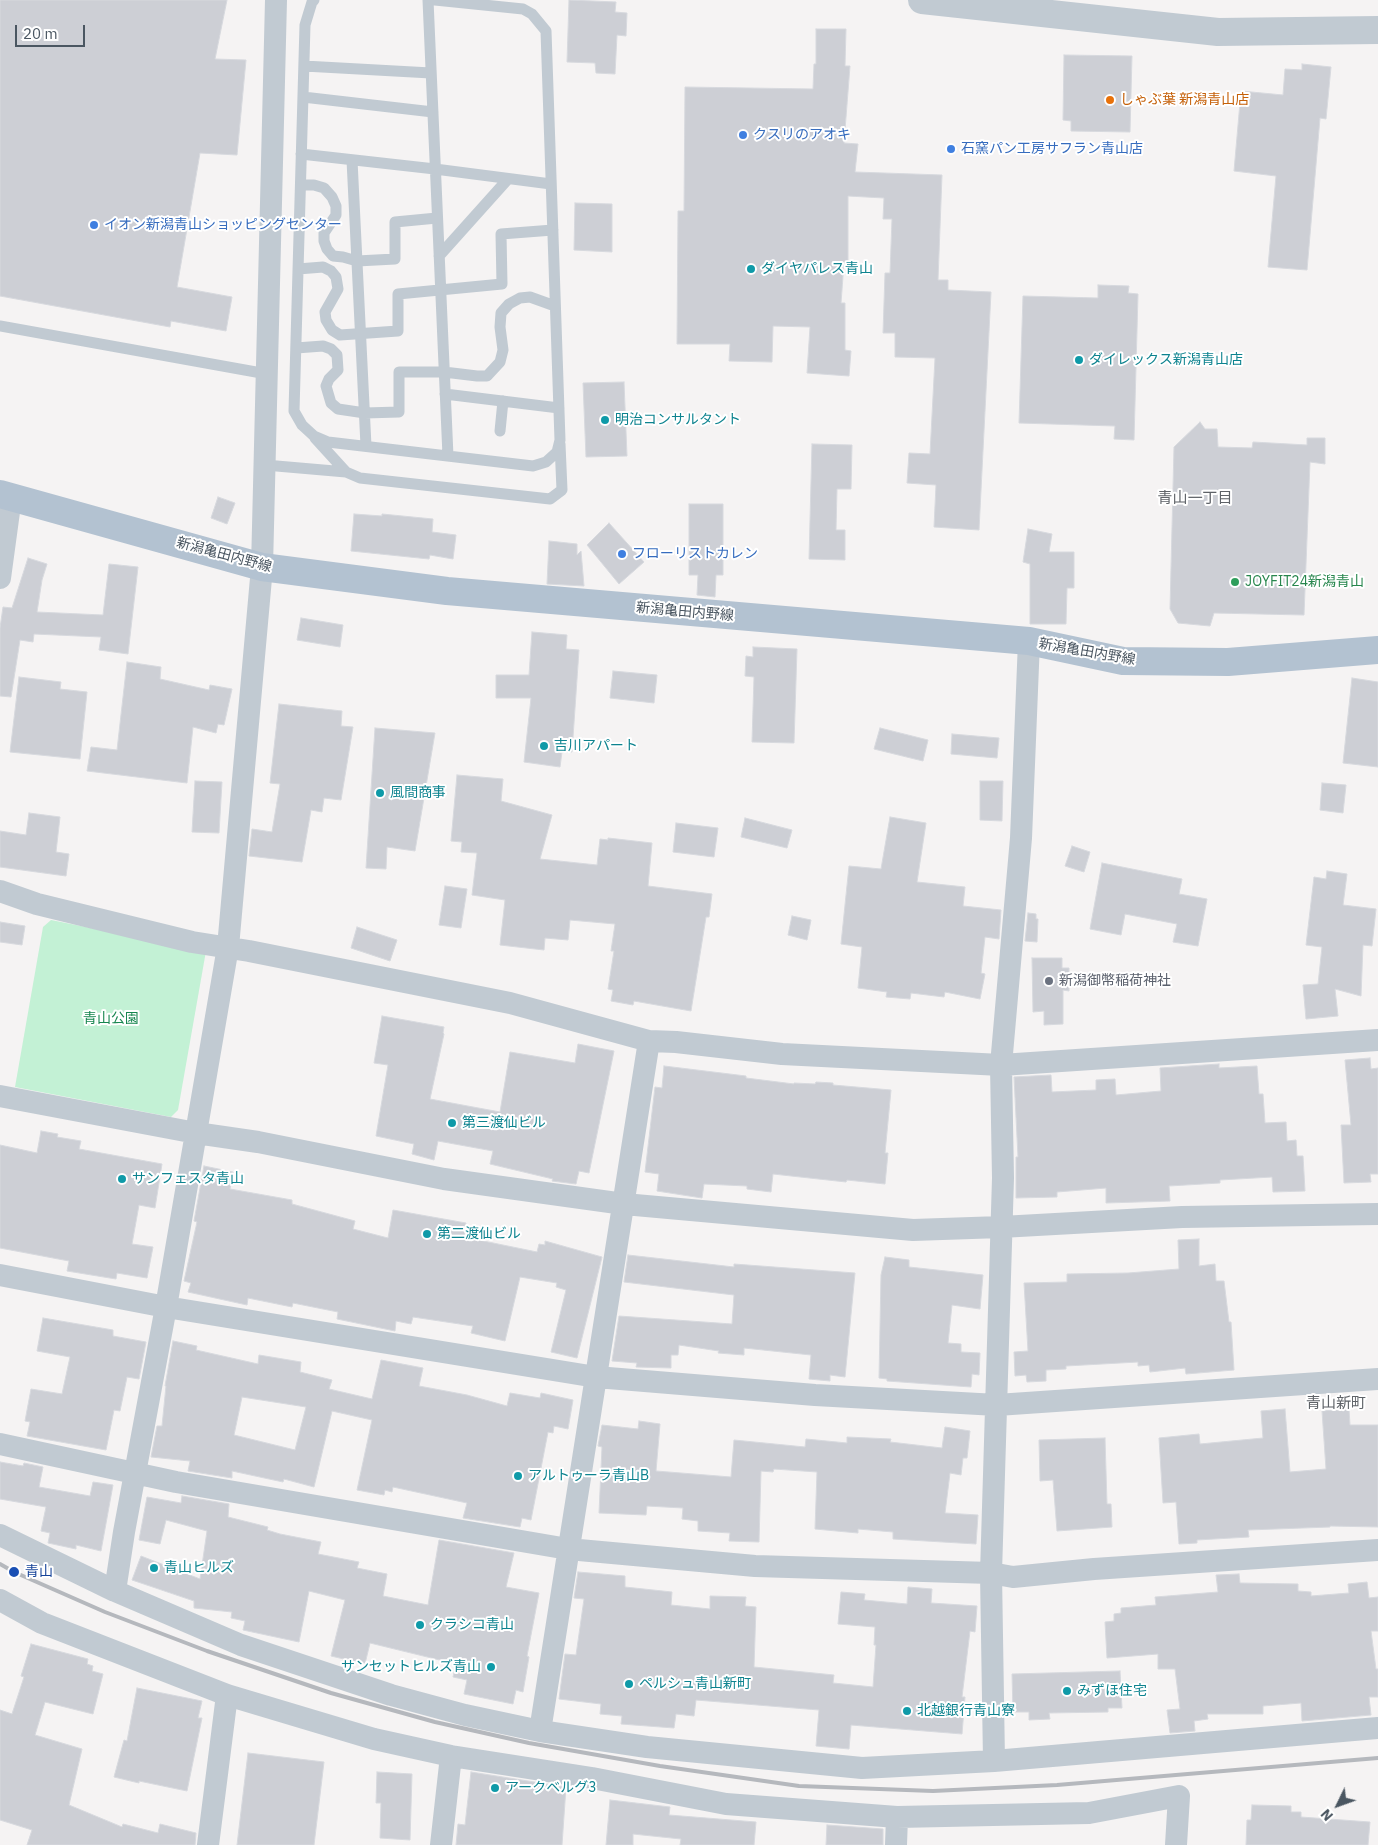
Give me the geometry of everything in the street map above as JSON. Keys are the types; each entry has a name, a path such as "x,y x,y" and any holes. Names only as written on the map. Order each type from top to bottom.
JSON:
{"main road":[{"name":"新潟亀田内野線","path":"6,495 262,567 447,592 1029,642 1123,661 1228,662 1378,650"}],"street":[{"path":"115,1591 134,1473 166,1307 228,947 262,567 276,0"},
{"path":"922,0 1029,5 1218,32 1378,30"},
{"path":"0,578 6,495"},
{"path":"994,1761 991,1573 1003,1178 1001,1065 1021,838 1029,642"},
{"path":"0,891 37,904 192,942 228,947 510,1003 649,1041 676,1042 782,1054 1001,1065 1378,1040"},
{"path":"540,1731 649,1041"},
{"path":"0,1096 196,1133 258,1142 444,1179 624,1204 913,1230 1182,1217 1378,1214"},
{"path":"0,1275 166,1307 596,1377 815,1395 997,1405 1378,1379"},
{"path":"0,1444 176,1482 568,1549 756,1566 991,1573 1013,1577 1094,1569 1378,1550"},
{"path":"0,1535 115,1591 241,1645 322,1673 391,1695 465,1715 540,1731 647,1747 862,1768 994,1761 1378,1728"},
{"path":"0,1601 42,1623 227,1694 374,1739 451,1756 592,1778 726,1804 897,1817 1089,1813 1179,1796 1176,1845"},
{"path":"208,1845 227,1694"},
{"path":"441,1845 451,1756"},
{"path":"896,1845 897,1817"}],"lane":[{"path":"314,0 305,25 294,412 302,425 346,472"},
{"path":"428,0 448,456"},
{"path":"265,465 346,472 360,478 550,499 562,490 546,31 532,14 523,9 435,0"},
{"path":"304,66 431,73"},
{"path":"303,97 433,112"},
{"path":"302,154 551,184"},
{"path":"352,160 366,446"},
{"path":"439,256 508,178"},
{"path":"301,185 314,184 324,188 332,197 336,206 336,215 324,233 327,249 333,256 357,262 395,259 395,222 437,218"},
{"path":"298,269 323,268 331,271 336,277 338,289 325,312 326,320 332,330 340,334 398,331 398,294 502,284 501,234 553,230"},
{"path":"296,348 323,346 331,349 337,355 338,370 329,379 326,386 331,403 338,409 365,413 399,412 399,372 444,372 487,376 500,362 503,350 500,313 509,304 520,298 530,297 556,306"},
{"path":"0,326 267,374"},
{"path":"445,394 559,408"},
{"path":"500,431 503,401"},
{"path":"314,436 328,442 532,466 546,462 557,452 560,440"}],"green space":[{"name":"青山公園","path":"51,920 206,951 178,1110 171,1117 15,1087 43,927"}],"building":[{"name":"イオン新潟青山ショッピングセンター","path":"0,0 227,0 215,59 246,60 237,155 200,153 177,287 232,297 226,331 171,321 170,327 0,296"},
{"path":"569,0 616,2 615,12 627,13 626,36 617,35 615,74 596,73 595,63 567,62"},
{"path":"816,29 846,29 845,66 850,66 844,143 858,144 855,172 942,175 938,280 948,280 948,290 991,292 979,530 934,527 936,485 907,483 909,453 930,454 935,358 895,357 895,333 883,333 885,273 890,273 892,219 883,219 884,198 848,196 848,263 844,263 841,303 845,303 845,350 851,351 849,376 807,373 810,327 773,326 772,362 729,361 730,344 677,344 678,211 684,211 685,87 813,89 814,64 816,64"},
{"path":"1064,55 1132,56 1130,132 1071,131 1071,121 1063,120"},
{"path":"1302,64 1331,67 1326,119 1320,118 1307,270 1268,267 1276,176 1234,171 1241,91 1283,95 1285,69 1302,70"},
{"path":"575,203 612,204 612,252 574,250"},
{"name":"ダイレックス新潟青山店","path":"1098,285 1129,286 1128,293 1138,294 1134,440 1114,439 1115,426 1019,423 1023,296 1098,298"},
{"name":"明治コンサルタント","path":"624,382 627,456 586,457 583,383"},
{"path":"1200,422 1205,429 1217,429 1218,447 1252,448 1253,442 1307,445 1307,438 1325,438 1325,464 1310,462 1304,615 1214,613 1210,626 1178,623 1170,609 1174,447"},
{"path":"812,444 852,445 851,489 837,489 836,530 845,530 845,560 809,559"},
{"path":"218,497 235,503 227,524 211,518"},
{"path":"689,504 723,504 723,575 716,575 715,597 697,595 698,575 689,575"},
{"path":"354,514 382,516 382,514 433,519 432,532 456,535 453,559 430,555 429,559 351,551"},
{"path":"609,523 644,562 619,584 587,545"},
{"path":"1028,529 1052,534 1049,552 1074,552 1074,588 1067,588 1066,624 1030,624 1030,564 1023,562"},
{"path":"549,541 577,544 577,555 581,551 584,586 547,584"},
{"path":"28,558 47,564 42,580 37,612 103,615 109,564 138,567 128,654 99,650 101,637 34,634 33,642 20,640 11,697 0,696 0,628 3,607 12,608"},
{"path":"301,618 343,625 340,647 297,640"},
{"path":"532,632 567,635 566,649 579,650 572,752 562,752 560,767 524,762 531,698 496,698 496,675 529,675"},
{"path":"753,647 797,649 794,743 752,742 754,677 745,676 746,656 753,657"},
{"path":"127,662 161,667 160,679 209,690 210,685 232,689 224,725 218,724 216,733 193,727 187,783 87,771 91,747 117,750"},
{"path":"613,671 657,675 654,703 610,698"},
{"path":"19,677 61,682 60,689 87,692 80,759 10,752"},
{"path":"1352,678 1378,682 1378,767 1343,763"},
{"path":"279,704 342,711 341,726 353,727 341,800 324,798 322,812 311,810 302,862 249,856 252,829 272,832 280,784 270,783"},
{"name":"風間商事","path":"375,728 435,733 415,851 387,847 386,869 366,868"},
{"path":"880,728 928,740 923,761 874,749"},
{"path":"952,734 999,738 997,758 951,754"},
{"path":"457,775 503,779 501,801 552,815 540,859 597,865 600,839 608,840 608,838 652,843 648,886 712,894 709,917 706,917 691,1011 634,1001 633,1005 611,1001 613,990 608,989 614,951 611,951 615,924 570,920 568,940 545,938 544,950 500,945 505,900 472,895 477,853 461,852 462,842 451,841"},
{"path":"195,781 222,782 219,833 192,832"},
{"path":"980,781 1003,781 1002,821 980,820"},
{"path":"1322,783 1346,785 1343,813 1320,810"},
{"path":"29,813 60,817 56,852 69,854 66,876 0,867 0,831 26,835"},
{"path":"890,817 926,823 917,882 965,887 963,906 1001,910 999,939 985,937 981,973 985,974 980,999 945,992 944,997 911,993 910,999 886,997 887,992 858,988 862,947 841,944 849,866 881,869"},
{"path":"745,818 792,830 787,848 741,837"},
{"path":"676,823 718,828 714,857 673,852"},
{"path":"1072,846 1090,852 1084,872 1065,866"},
{"path":"1102,863 1182,879 1179,894 1207,899 1198,946 1173,942 1177,924 1125,914 1121,935 1090,929"},
{"path":"1327,871 1347,874 1343,905 1376,909 1372,946 1363,945 1361,996 1335,989 1338,1016 1306,1019 1303,985 1318,984 1322,947 1306,945 1314,877 1326,879"},
{"path":"445,886 467,889 461,928 439,925"},
{"path":"1028,913 1036,914 1036,919 1038,919 1037,942 1025,941"},
{"path":"792,916 811,920 807,940 788,935"},
{"path":"0,922 25,926 22,945 0,942"},
{"path":"357,927 397,940 390,961 351,948"},
{"path":"1032,958 1062,958 1062,968 1069,968 1069,991 1063,990 1063,1024 1044,1025 1044,1011 1033,1012"},
{"path":"382,1016 444,1027 430,1099 500,1112 510,1052 575,1063 578,1044 614,1051 589,1173 579,1171 576,1184 552,1181 553,1179 490,1164 493,1151 438,1141 434,1160 412,1154 414,1144 376,1136 388,1065 374,1063"},
{"path":"1370,1058 1371,1069 1378,1068 1378,1174 1370,1174 1371,1182 1344,1183 1341,1125 1351,1125 1345,1060"},
{"path":"1219,1064 1219,1068 1257,1066 1259,1094 1263,1094 1265,1123 1286,1122 1287,1141 1296,1140 1297,1156 1303,1156 1305,1191 1273,1192 1272,1177 1220,1180 1220,1183 1169,1186 1170,1201 1106,1203 1106,1188 1057,1192 1057,1197 1016,1198 1016,1157 1018,1157 1014,1077 1051,1075 1052,1092 1096,1090 1096,1080 1115,1079 1116,1095 1161,1091 1160,1068"},
{"path":"664,1066 794,1084 833,1083 833,1085 891,1090 885,1153 888,1153 885,1184 773,1174 771,1192 747,1189 747,1186 704,1184 702,1198 657,1191 659,1174 645,1172 655,1087 662,1088"},
{"path":"41,1131 58,1134 57,1137 81,1141 79,1149 162,1164 155,1208 139,1205 132,1244 153,1247 147,1278 117,1273 116,1279 67,1271 69,1261 0,1248 0,1145 37,1153"},
{"path":"204,1166 233,1172 230,1189 292,1200 292,1204 355,1221 353,1229 388,1238 393,1210 466,1223 464,1237 537,1252 539,1244 545,1245 545,1241 602,1257 577,1358 551,1352 566,1290 556,1287 557,1283 520,1277 505,1341 471,1333 473,1326 413,1317 411,1324 396,1321 395,1331 337,1319 338,1312 293,1303 292,1307 248,1298 247,1305 188,1292 191,1283 184,1281 197,1222 194,1221"},
{"path":"1199,1239 1199,1266 1215,1264 1216,1281 1224,1281 1229,1322 1231,1322 1234,1370 1186,1374 1185,1368 1150,1372 1149,1365 1138,1366 1138,1362 1066,1366 1066,1369 1046,1370 1046,1381 1027,1382 1026,1375 1015,1376 1014,1352 1028,1351 1024,1283 1067,1282 1067,1274 1128,1273 1179,1269 1178,1240"},
{"path":"628,1255 734,1267 734,1264 855,1273 845,1377 830,1375 830,1381 809,1379 811,1355 744,1348 744,1355 718,1353 719,1351 679,1345 678,1355 671,1355 671,1368 636,1367 637,1363 612,1361 619,1316 732,1324 734,1295 624,1282"},
{"path":"885,1257 909,1260 909,1267 983,1275 980,1309 952,1305 948,1343 961,1344 961,1352 980,1353 979,1375 972,1374 971,1387 887,1381 887,1379 879,1378 881,1275"},
{"path":"43,1318 113,1330 113,1336 146,1342 139,1379 127,1377 120,1411 114,1410 106,1450 27,1436 30,1422 25,1421 31,1389 62,1394 70,1357 37,1351"},
{"path":"173,1341 197,1346 196,1350 258,1364 259,1355 301,1362 300,1372 332,1380 329,1389 372,1399 381,1360 423,1368 419,1386 467,1395 507,1406 510,1393 540,1398 541,1393 573,1400 568,1429 554,1426 553,1433 548,1432 531,1520 522,1518 520,1527 463,1518 467,1503 393,1487 392,1492 385,1490 384,1495 357,1490 372,1420 332,1411 314,1487 284,1479 283,1482 232,1471 232,1478 188,1471 190,1461 151,1457 157,1426 162,1426 165,1386","holes":["242,1397 306,1407 295,1450 234,1435"]},
{"path":"1285,1409 1290,1472 1326,1469 1322,1411 1349,1409 1350,1425 1378,1425 1378,1527 1330,1526 1248,1530 1249,1537 1197,1540 1197,1543 1179,1544 1176,1502 1163,1503 1159,1438 1199,1434 1200,1444 1263,1438 1261,1411"},
{"path":"639,1421 660,1424 656,1471 731,1477 734,1440 805,1447 806,1439 847,1443 847,1437 891,1439 890,1442 942,1448 945,1427 970,1431 967,1458 963,1458 961,1475 950,1473 945,1513 978,1515 976,1544 893,1539 893,1532 858,1529 858,1533 815,1529 817,1472 774,1469 773,1472 761,1471 759,1542 729,1541 730,1533 698,1531 698,1521 682,1519 683,1508 647,1506 646,1515 599,1513 602,1447 598,1446 602,1425 638,1429"},
{"path":"1105,1438 1107,1504 1111,1504 1112,1527 1057,1531 1053,1480 1040,1481 1039,1440"},
{"path":"0,1462 23,1466 24,1463 43,1467 39,1487 90,1496 93,1482 113,1485 101,1551 76,1545 76,1549 48,1543 50,1533 41,1531 46,1507 0,1499"},
{"path":"182,1496 229,1504 228,1517 268,1527 267,1530 280,1534 321,1542 318,1554 359,1562 357,1568 387,1574 383,1596 428,1605 439,1540 514,1553 506,1587 539,1593 527,1656 529,1657 523,1692 516,1690 513,1704 464,1694 467,1680 453,1677 456,1664 370,1643 365,1664 331,1656 345,1600 309,1591 299,1642 243,1630 245,1621 231,1618 232,1612 194,1608 194,1601 132,1580 141,1556 200,1579 207,1531 166,1520 160,1544 139,1540 147,1497 181,1503"},
{"path":"578,1572 625,1576 625,1587 672,1592 671,1605 710,1609 710,1596 746,1597 745,1606 756,1607 754,1667 834,1675 833,1683 873,1687 876,1645 874,1645 875,1627 838,1624 841,1592 865,1594 864,1600 907,1604 908,1587 932,1589 931,1603 977,1606 975,1632 970,1631 962,1697 965,1697 962,1734 851,1725 849,1749 816,1746 819,1710 696,1700 694,1716 676,1714 674,1728 621,1724 622,1716 600,1714 601,1704 559,1699 565,1654 576,1655 584,1599 574,1598"},
{"path":"1239,1574 1240,1583 1298,1584 1298,1591 1311,1592 1311,1596 1349,1593 1348,1584 1367,1582 1369,1598 1378,1597 1378,1631 1371,1631 1376,1669 1378,1669 1378,1697 1369,1697 1371,1715 1302,1721 1301,1703 1263,1706 1263,1714 1207,1714 1208,1719 1194,1721 1195,1731 1170,1733 1167,1710 1180,1709 1175,1669 1158,1669 1158,1654 1107,1658 1105,1622 1114,1621 1114,1614 1121,1613 1121,1608 1156,1605 1155,1597 1218,1592 1216,1575"},
{"path":"31,1644 88,1659 87,1664 93,1666 92,1671 103,1674 93,1714 45,1702 35,1735 82,1749 69,1805 122,1827 123,1824 158,1833 160,1824 196,1833 195,1845 27,1845 32,1830 0,1820 0,1710 12,1714 24,1677 21,1676"},
{"name":"みずほ住宅","path":"1120,1671 1122,1708 1108,1708 1108,1712 1049,1713 1050,1719 1029,1720 1029,1712 1013,1712 1012,1674"},
{"path":"137,1688 202,1701 198,1718 202,1718 187,1791 114,1777 124,1740 127,1741"},
{"path":"248,1753 324,1762 314,1845 237,1845"},
{"path":"377,1772 412,1774 410,1840 380,1838 381,1803 376,1803"},
{"path":"471,1772 566,1787 562,1845 456,1845 458,1824 465,1825"},
{"path":"610,1800 670,1807 669,1815 756,1822 754,1845 680,1845 681,1839 633,1834 633,1845 606,1845"},
{"path":"1252,1805 1291,1806 1291,1812 1301,1812 1301,1817 1370,1822 1368,1845 1246,1845 1247,1820 1251,1820"},
{"path":"827,1825 883,1829 883,1845 826,1845"}],"railway":[{"path":"0,1564 105,1612 207,1651 331,1693 435,1722 529,1743 660,1766 799,1786 933,1791 1057,1785 1378,1758"}],"place":[{"name":"しゃぶ葉 新潟青山店","path":"1110,100"},
{"name":"クスリのアオキ","path":"743,135"},
{"name":"石窯パン工房サフラン青山店","path":"951,149"},
{"name":"イオン新潟青山ショッピングセンター","path":"94,225"},
{"name":"ダイヤパレス青山","path":"751,269"},
{"name":"ダイレックス新潟青山店","path":"1079,360"},
{"name":"明治コンサルタント","path":"605,420"},
{"name":"フローリストカレン","path":"622,554"},
{"name":"JOYFIT24新潟青山","path":"1235,582"},
{"name":"吉川アパート","path":"544,746"},
{"name":"風間商事","path":"380,793"},
{"name":"新潟御幣稲荷神社","path":"1049,981"},
{"name":"第三渡仙ビル","path":"452,1123"},
{"name":"サンフェスタ青山","path":"122,1179"},
{"name":"第二渡仙ビル","path":"427,1234"},
{"name":"アルトゥーラ青山B","path":"518,1476"},
{"name":"青山ヒルズ","path":"154,1568"},
{"name":"青山","path":"14,1572"},
{"name":"クラシコ青山","path":"420,1625"},
{"name":"サンセットヒルズ青山","path":"491,1667"},
{"name":"ペルシュ青山新町","path":"629,1684"},
{"name":"みずほ住宅","path":"1067,1691"},
{"name":"北越銀行青山寮","path":"907,1711"},
{"name":"アークベルグ3","path":"495,1788"}],"district":[{"name":"青山一丁目","path":"1195,499"},
{"name":"青山新町","path":"1336,1404"}]}
